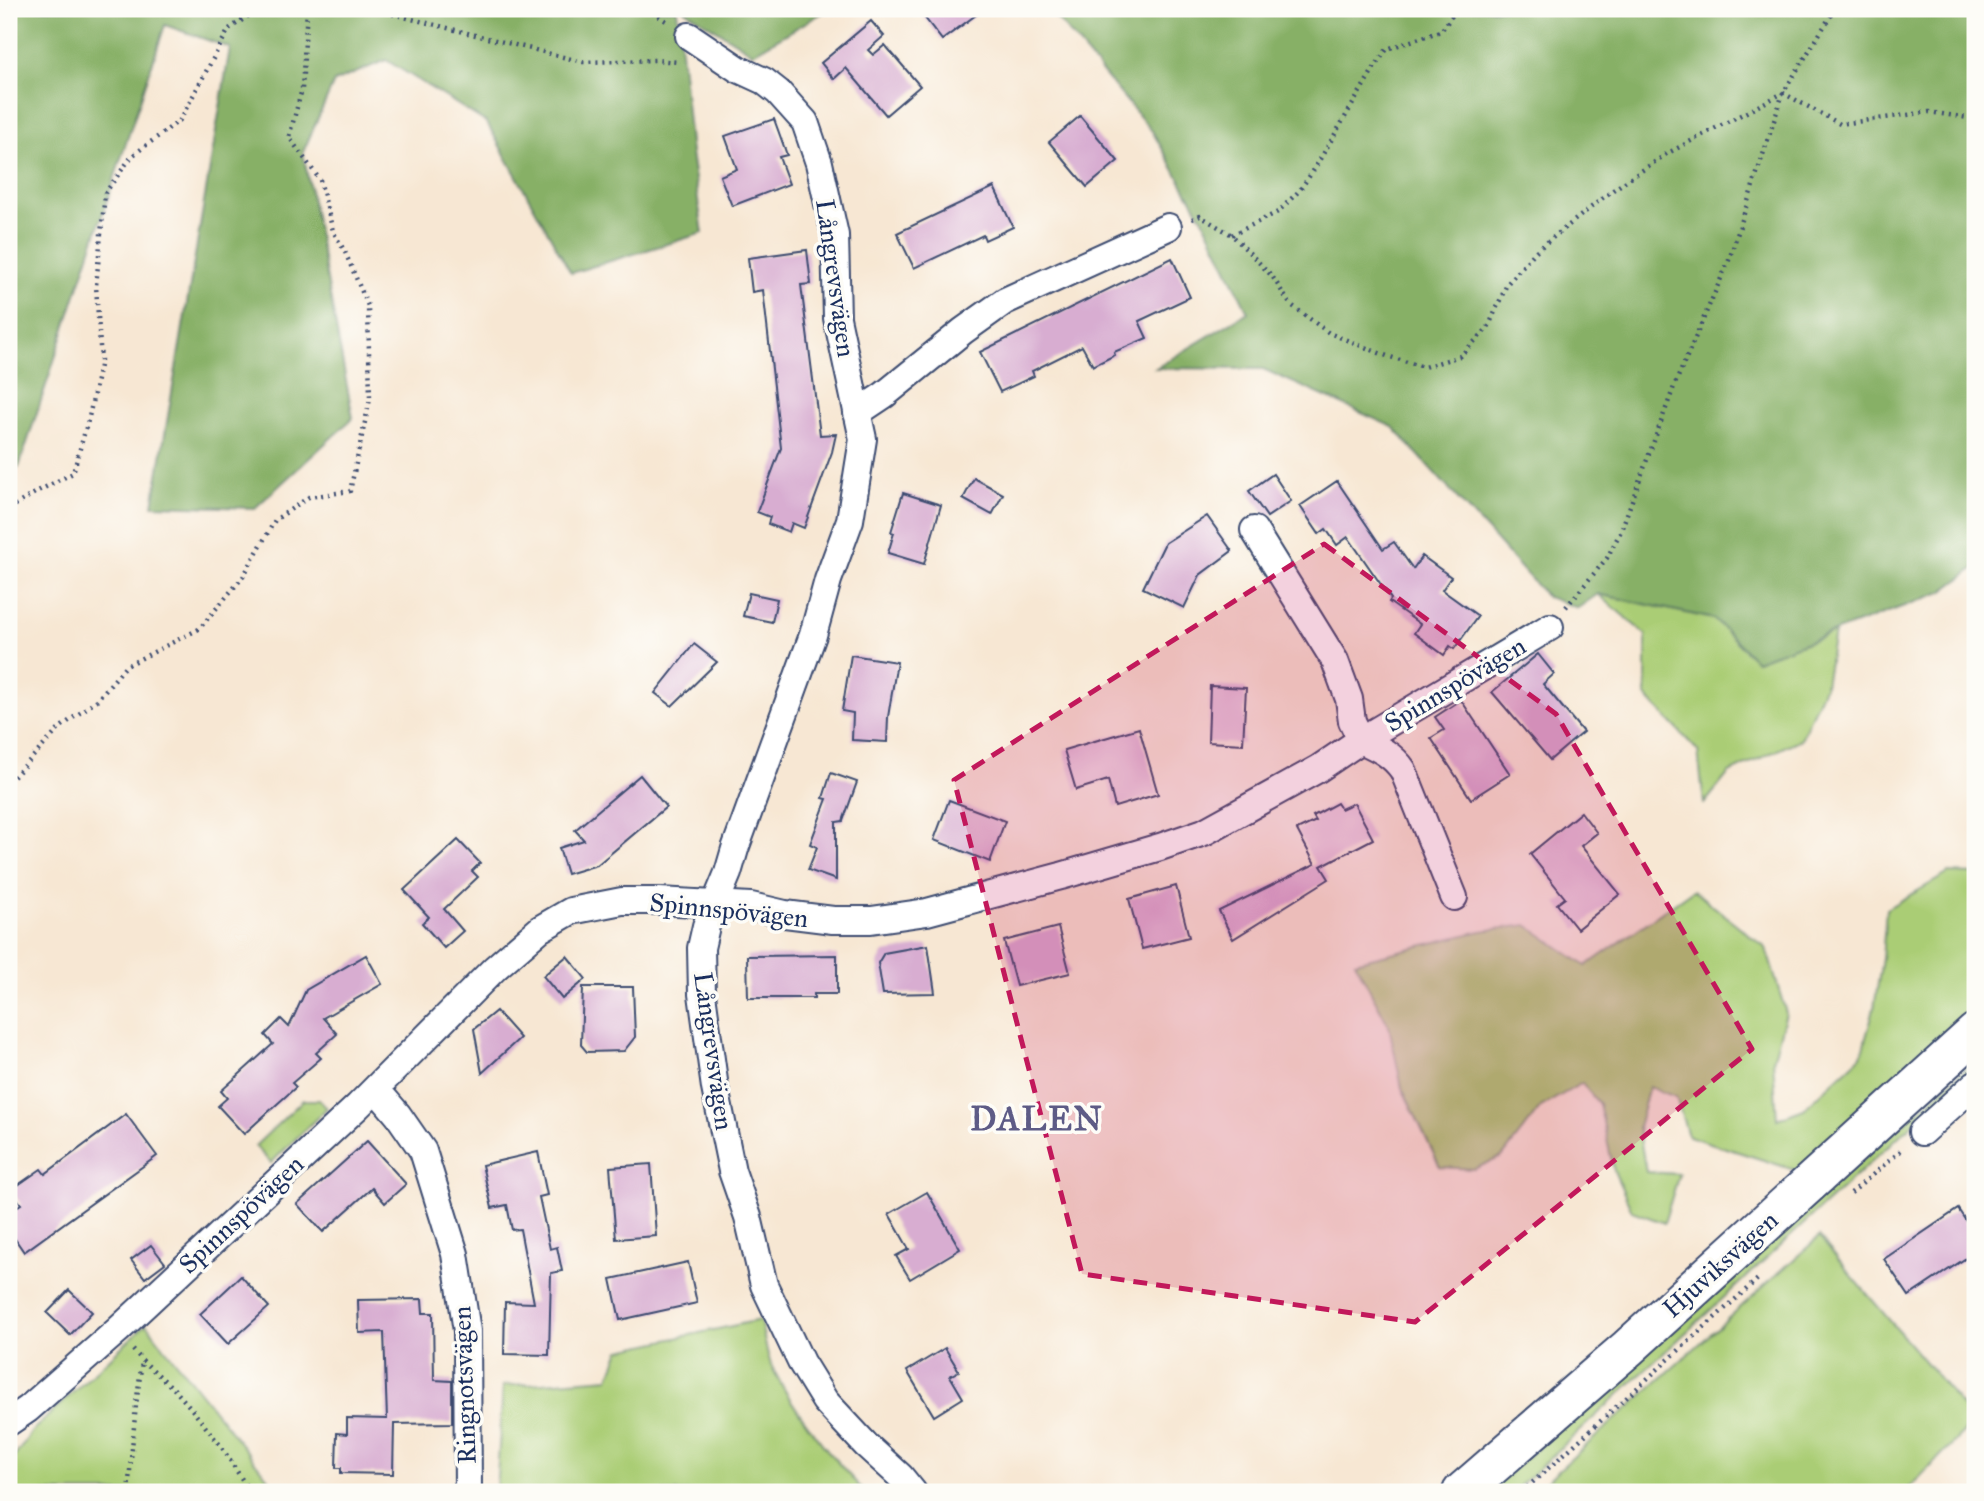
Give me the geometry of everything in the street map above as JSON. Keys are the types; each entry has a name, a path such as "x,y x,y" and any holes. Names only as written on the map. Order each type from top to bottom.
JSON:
{"main road":[{"name":"Hjuviksvägen","path":"1462,1492 1638,1339 1975,1033"}],"street":[{"name":"Långrevsvägen","path":"689,36 738,69 764,81 778,92 804,122 819,163 835,235 837,318 863,439 850,520 828,580 813,635 735,849 729,873 706,926 701,948 702,994 715,1088 731,1165 748,1217 764,1284 801,1362 825,1401 913,1492"},
{"path":"857,413 884,396 963,331 1005,301 1168,227"},
{"name":"Spinnspövägen","path":"1254,530 1335,661 1349,699 1352,721 1361,740 1381,749 1404,770 1454,897"},
{"name":"Spinnspövägen","path":"9,1422 28,1409 118,1330 376,1088 495,968 540,929 571,911 622,901 715,903 751,906 785,914 833,920 871,920 927,912 1074,873 1204,832 1318,769 1361,740 1550,627"},
{"path":"1923,1132 1975,1084"},
{"name":"Ringnotsvägen","path":"376,1088 423,1151 455,1254 467,1331 468,1492"}],"path":[{"path":"9,509 73,473 101,360 96,286 105,193 132,156 180,120 229,29 259,9"},
{"path":"9,782 61,727 96,701 127,666 199,629 243,578 275,520 309,497 350,491 370,399 368,306 333,231 320,180 289,137 302,89 307,9"},
{"path":"372,9 583,62 656,60 683,63"},
{"path":"1232,235 1278,212 1298,191 1387,49 1441,31 1457,9"},
{"path":"1550,627 1607,558 1620,533 1675,384 1729,260 1783,93 1835,9"},
{"path":"1168,227 1200,216 1232,235 1272,276 1290,304 1329,332 1387,356 1424,367 1460,356 1488,328 1507,284 1536,251 1613,190 1668,153 1783,93"},
{"path":"1783,93 1840,124 1929,112 1975,119"},
{"path":"1844,1199 1923,1132"},
{"path":"1522,1492 1766,1270"},
{"path":"118,1330 142,1360 174,1389 188,1406 220,1446 250,1492"},
{"path":"128,1492 142,1360"}],"highlighted area":[{"path":"1324,544 1556,714 1752,1049 1415,1322 1082,1274 954,780"}],"green space":[{"path":"9,9 677,9 691,153 703,233 571,273 487,123 386,60 334,82 303,152 353,418 255,508 153,505 230,48 165,25 19,467 9,468"},
{"path":"683,9 829,9 753,53"},
{"path":"1049,9 1975,9 1975,568 1942,592 1756,661 1714,619 1598,594 1578,608 1547,597 1393,427 1263,369 1156,368 1248,312 1205,223 1152,131"},
{"path":"1598,594 1714,619 1756,661 1834,632 1825,685 1801,739 1729,773 1704,804 1698,751 1646,696 1646,635"},
{"path":"1949,873 1975,874 1975,1012 1848,1124 1801,1172 1688,1136 1676,1097 1649,1087 1638,1127 1646,1172 1679,1174 1664,1223 1632,1211 1614,1171 1599,1104 1582,1083 1541,1107 1502,1157 1474,1169 1440,1167 1402,1088 1389,1026 1355,962 1481,931 1527,925 1586,966 1693,890 1766,948 1786,1013 1773,1060 1777,1119 1804,1109 1861,1056 1874,1008 1886,909"},
{"path":"1975,1060 1975,1066 1513,1492 1487,1492"},
{"path":"303,1100 319,1100 327,1108 271,1163 255,1146"},
{"path":"1819,1237 1975,1421 1905,1492 1534,1492"},
{"path":"760,1320 772,1367 791,1401 826,1448 865,1492 496,1492 503,1386 609,1378 620,1350"},
{"path":"146,1324 279,1492 9,1492 9,1465 33,1430"}],"building":[{"path":"918,9 984,9 942,40"},
{"path":"871,21 884,36 868,50 873,55 885,45 920,86 886,115 846,68 834,79 821,63"},
{"path":"1080,116 1118,161 1087,187 1049,142"},
{"path":"774,119 787,155 779,157 789,184 732,206 720,176 737,169 725,136"},
{"path":"994,187 1013,227 985,240 983,235 914,268 897,233"},
{"path":"807,250 811,284 801,285 820,435 836,434 804,528 792,523 789,532 768,524 770,517 757,512 781,448 763,290 752,292 748,258"},
{"path":"1172,258 1190,297 1139,321 1147,338 1114,352 1115,355 1093,366 1082,346 1032,371 1034,376 1000,392 980,352"},
{"path":"1273,474 1291,501 1267,517 1249,491"},
{"path":"974,478 1003,494 992,515 963,499"},
{"path":"1337,481 1383,549 1394,542 1413,569 1422,556 1451,577 1442,590 1478,616 1454,649 1450,646 1444,655 1414,633 1420,624 1389,602 1391,599 1348,537 1337,545 1326,529 1319,534 1300,506"},
{"path":"903,493 941,505 924,564 888,553 894,533 891,532"},
{"path":"1207,516 1232,551 1200,575 1184,608 1143,588 1165,543"},
{"path":"749,593 777,599 772,622 743,616"},
{"path":"694,644 717,662 672,706 655,693"},
{"path":"1538,654 1554,674 1543,684 1583,732 1550,760 1492,692"},
{"path":"851,655 897,662 888,717 887,742 852,740 853,713 842,711"},
{"path":"1210,686 1246,688 1243,744 1208,742"},
{"path":"1461,700 1510,774 1471,799 1431,738 1444,730 1435,717"},
{"path":"1139,728 1158,794 1115,807 1108,780 1076,790 1064,750"},
{"path":"831,773 857,782 843,821 836,822 836,880 808,870 817,847 810,844 827,799 823,798"},
{"path":"640,775 666,807 597,865 567,874 559,848 584,840 575,830"},
{"path":"949,800 1005,821 990,862 934,840"},
{"path":"1337,803 1341,809 1354,803 1373,839 1321,866 1329,879 1233,939 1219,911 1315,864 1297,830 1316,821 1313,816"},
{"path":"1581,812 1597,833 1581,846 1620,894 1577,929 1557,904 1565,898 1530,854"},
{"path":"458,840 480,863 472,871 478,877 444,909 463,931 444,948 422,923 429,917 404,890"},
{"path":"1176,886 1189,937 1142,949 1129,899"},
{"path":"1058,927 1070,973 1016,986 1004,941"},
{"path":"928,945 935,993 883,994 878,963 884,953"},
{"path":"366,955 382,984 323,1018 337,1034 316,1053 321,1058 292,1083 296,1087 244,1134 218,1106 227,1098 221,1091 273,1044 265,1035 281,1019 289,1027 306,990"},
{"path":"837,955 837,994 814,994 814,998 748,998 747,956"},
{"path":"567,956 586,979 562,999 543,976"},
{"path":"583,987 633,987 635,1037 624,1051 587,1052 581,1045"},
{"path":"496,1011 520,1038 482,1073 474,1029"},
{"path":"126,1114 157,1156 24,1252 9,1230 9,1212 21,1204 11,1190 41,1169 45,1174"},
{"path":"367,1141 406,1184 385,1203 372,1188 323,1232 297,1204"},
{"path":"538,1152 547,1195 539,1197 550,1249 557,1247 562,1271 551,1273 549,1355 504,1354 505,1302 534,1303 520,1229 512,1230 507,1205 492,1208 482,1165"},
{"path":"651,1164 656,1236 616,1239 610,1167"},
{"path":"927,1192 960,1249 910,1279 896,1256 909,1249 889,1214"},
{"path":"1958,1209 1975,1235 1975,1252 1909,1296 1884,1259"},
{"path":"151,1245 165,1263 145,1278 131,1260"},
{"path":"688,1262 697,1303 620,1320 611,1279"},
{"path":"241,1276 269,1307 228,1344 200,1314"},
{"path":"69,1290 92,1312 70,1335 47,1313"},
{"path":"422,1299 423,1313 433,1313 434,1380 452,1381 452,1423 394,1424 393,1474 341,1473 341,1468 336,1468 337,1433 347,1434 347,1418 387,1419 384,1332 359,1333 358,1300"},
{"path":"945,1348 959,1371 950,1376 963,1398 934,1416 907,1371"}],"district":[{"name":"DALEN","path":"1037,1119"}]}
